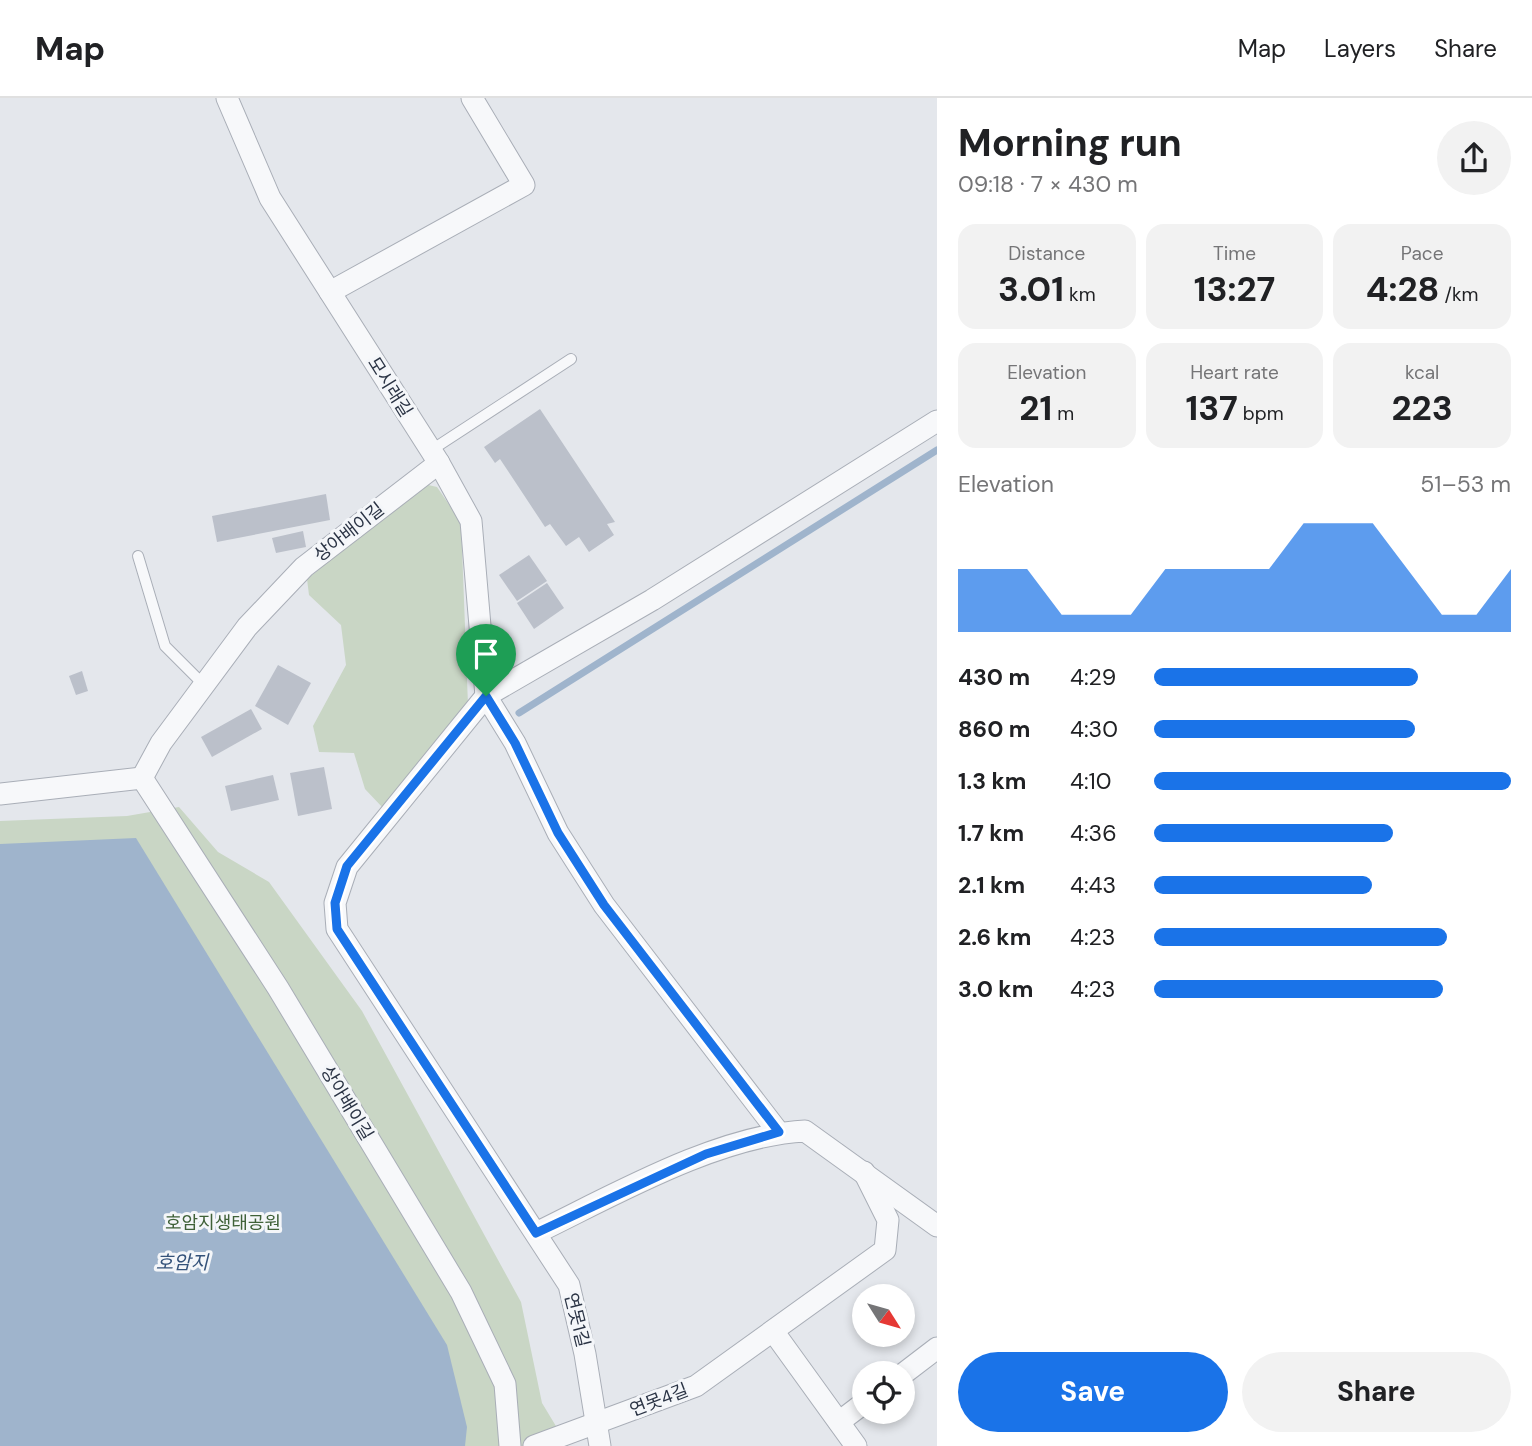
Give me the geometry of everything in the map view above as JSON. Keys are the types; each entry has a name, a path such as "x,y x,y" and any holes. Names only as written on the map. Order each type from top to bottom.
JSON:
{"street":[{"name":"모시래길","path":"226,98 270,198 435,457 471,520 486,696"},
{"path":"330,292 524,185 472,98"},
{"path":"937,421 652,600 486,696 347,866 335,903 337,929 536,1233 706,1154 779,1132 805,1131 937,1226"},
{"name":"상아배이길","path":"435,457 304,567 247,627 161,743 142,778 278,988 461,1292 505,1384 510,1446"},
{"path":"486,696 515,743 558,833 604,905 779,1132"},
{"path":"0,794 142,778"},
{"name":"연못4길","path":"534,1446 696,1386 885,1250 888,1220 864,1172"},
{"name":"연못1길","path":"536,1233 569,1285 585,1354 600,1446"},
{"path":"773,1331 856,1446"},
{"path":"915,1365 937,1348"},
{"path":"839,1422 852,1412"}],"lane":[{"path":"435,457 571,359"},
{"path":"138,556 165,646 204,685"}],"green space":[{"path":"424,484 437,487 461,522 468,705 383,808 365,789 354,753 319,752 313,726 346,665 341,625 309,595 307,579"},
{"name":"호암지","path":"179,807 218,852 269,882 362,1011 521,1302 542,1403 568,1446 0,1446 0,821 127,816"}],"water":[{"name":"호암지","path":"136,838 447,1345 467,1427 465,1446 0,1446 0,844"}],"building":[{"path":"540,409 615,522 607,524 614,535 589,552 579,537 566,546 550,524 545,527 500,459 495,463 484,447"},
{"path":"326,494 330,520 217,542 212,516"},
{"path":"303,531 306,547 276,553 272,538"},
{"path":"529,555 547,581 517,601 499,575"},
{"path":"547,583 564,608 534,629 517,603"},
{"path":"278,665 311,683 288,725 255,706"},
{"path":"82,671 88,691 76,695 69,676"},
{"path":"251,709 262,729 212,757 201,737"},
{"path":"324,767 332,809 298,816 290,773"},
{"path":"273,775 279,800 231,811 225,786"}],"waterway":[{"path":"519,713 937,450"}],"route":[{"path":"486,696 515,743 558,833 604,905 779,1132 706,1154 536,1233 337,929 335,903 347,866 486,696"}],"park label":[{"name":"호암지생태공원","path":"223,1223"}]}
